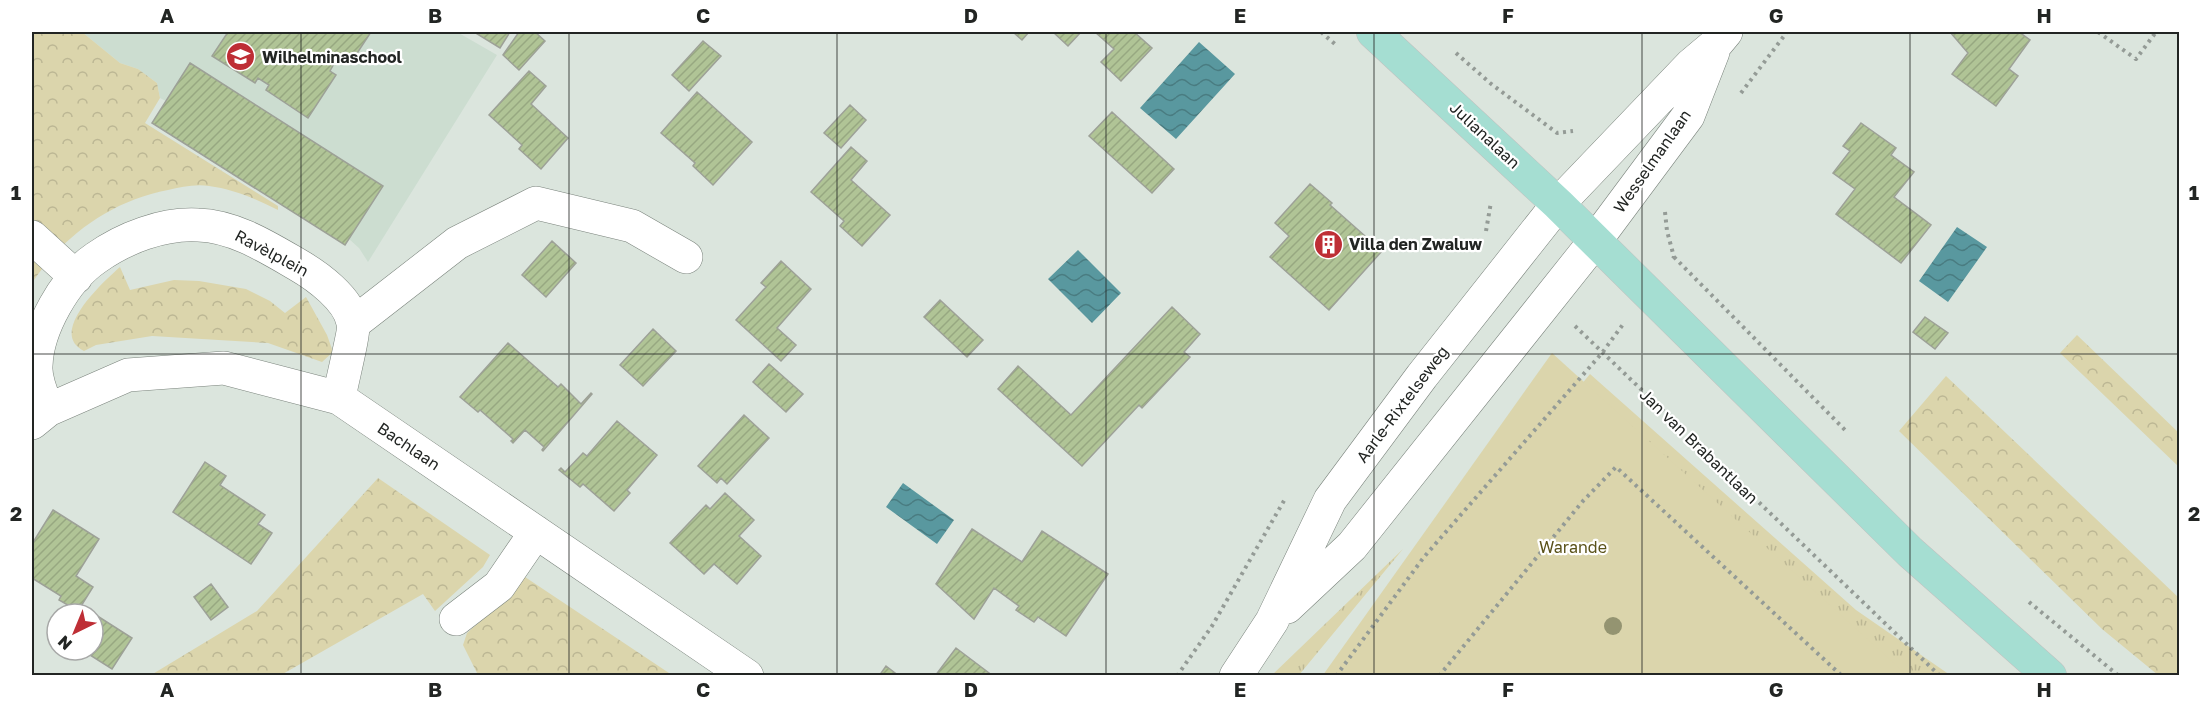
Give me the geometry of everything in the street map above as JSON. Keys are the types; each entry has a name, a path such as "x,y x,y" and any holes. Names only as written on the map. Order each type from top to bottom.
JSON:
{"main road":[{"name":"Julianalaan","path":"1373,32 1595,241"},
{"path":"1595,241 1910,552 2050,675"}],"street":[{"name":"Wesselmanlaan","path":"1558,204 1691,65 1721,38"},
{"name":"Wesselmanlaan","path":"1595,241 1688,116 1721,38"},
{"path":"339,398 354,323 457,243 536,202 632,226 686,257"},
{"name":"Aarle-Rixtelseweg","path":"1236,675 1272,621 1330,500 1422,375 1558,204"},
{"name":"Ravèlplein","path":"40,416 42,395 36,368 38,353 49,317 64,292 94,258 161,228 199,225 224,228 247,237 306,270 327,285 344,303 354,323"},
{"path":"32,237 76,277"},
{"name":"Aarle-Rixtelseweg","path":"1272,621 1352,546 1595,241"},
{"name":"Bachlaan","path":"40,416 128,375 224,368 339,398 747,675"},
{"path":"456,619 499,586 536,532"}],"path":[{"path":"2098,32 2136,58 2156,32"},
{"path":"1449,46 1490,83 1557,134 1583,130"},
{"path":"1491,202 1486,233 1512,261"},
{"path":"1674,257 1849,433"},
{"name":"Jan van Brabantlaan","path":"1548,299 1940,675"},
{"path":"1336,675 1424,557 1602,353"},
{"path":"1439,675 1583,501 1616,467 1842,675"},
{"path":"2021,596 2119,675"}],"shaded area":[{"path":"82,32 228,32 213,56 254,83 258,78 269,85 266,90 336,75 330,71 340,53 353,61 371,32 457,32 497,55 368,262 359,248 349,239 382,185 190,64 166,101 160,98 157,83 138,69 120,63"}],"green space":[{"path":"34,32 82,32 120,63 138,69 157,83 160,98 145,123 278,206 278,210 227,189 209,186 188,186 147,195 108,212 74,235 32,283 32,35"},
{"path":"120,267 130,290 174,280 199,281 246,289 270,301 285,313 306,297 327,335 333,352 322,362 268,343 152,336 96,345 84,351 74,343 72,332 75,320 91,295"},
{"path":"2077,335 2179,433 2179,467 2060,353"},
{"name":"Warande","path":"1552,353 1907,675 1323,675"},
{"name":"Warande","path":"1590,374 1856,610 1950,675 1341,676"},
{"path":"1946,376 2179,598 2179,675 2158,675 2102,629 1899,431"},
{"path":"378,478 490,555 483,567 435,611 423,594 281,675 151,675 257,611"},
{"path":"1403,549 1299,675 1272,675"},
{"path":"525,577 672,675 478,675 463,645 467,633 508,596"}],"water":[{"path":"1199,42 1235,74 1176,139 1140,108"},
{"path":"1957,227 1987,247 1948,302 1919,281"},
{"path":"1078,250 1121,293 1092,323 1048,279"},
{"path":"903,483 954,520 937,544 886,507"}],"building":[{"path":"228,32 371,32 352,61 340,53 330,71 336,75 308,118 266,90 269,85 258,78 255,83 212,56"},
{"path":"474,32 510,32 500,48"},
{"path":"519,32 535,32 545,41 519,70 503,55"},
{"path":"1013,32 1029,32 1022,40"},
{"path":"1053,32 1081,32 1068,46"},
{"path":"1095,32 1134,32 1152,48 1121,81 1101,62 1114,49"},
{"path":"1950,32 2019,32 2030,40 2009,69 2018,76 1996,106 1952,74 1968,53"},
{"path":"703,41 721,56 689,91 672,75"},
{"path":"190,63 383,186 345,245 152,123"},
{"path":"529,71 546,86 531,104 568,138 541,169 519,149 522,145 489,115"},
{"path":"697,92 752,142 713,185 693,166 695,163 661,133"},
{"path":"850,105 866,120 841,148 824,133"},
{"path":"1112,112 1174,169 1152,193 1089,136"},
{"path":"1861,123 1896,148 1891,155 1914,172 1894,197 1931,225 1901,263 1836,214 1855,189 1833,173 1850,151 1843,146"},
{"path":"851,147 867,161 851,180 890,215 862,246 840,226 844,221 811,192"},
{"name":"Villa den Zwaluw","path":"1310,184 1382,251 1329,310 1270,257 1289,236 1275,223"},
{"path":"552,241 576,263 546,297 522,275"},
{"path":"781,261 811,289 777,328 796,345 781,361 736,320 766,287 761,283"},
{"path":"940,300 983,340 967,357 924,317"},
{"path":"1172,307 1200,334 1184,352 1190,357 1142,408 1139,405 1082,466 998,389 1018,366 1071,415"},
{"path":"1925,317 1948,333 1935,349 1913,332"},
{"path":"653,329 676,351 643,386 620,365"},
{"path":"508,343 558,387 561,384 581,404 592,394 543,451 544,447 525,430 513,443 511,441 513,439 480,410 478,412 460,397"},
{"path":"769,364 803,394 786,412 753,382"},
{"path":"744,415 769,438 727,484 721,478 717,483 698,466"},
{"path":"617,421 657,455 627,490 630,493 614,511 583,484 580,487 559,470 561,468 565,472 583,453 587,456"},
{"path":"205,462 226,476 220,485 265,515 258,524 272,533 251,564 173,512"},
{"path":"725,493 754,520 739,536 761,556 737,584 714,564 704,574 670,543 706,505 710,509"},
{"path":"53,510 99,539 76,576 93,587 84,602 62,602 59,600 61,596 32,578 32,544"},
{"path":"972,529 1022,562 1042,531 1108,574 1066,636 1038,617 1034,622 1016,610 1019,606 994,588 974,619 936,584"},
{"path":"211,584 228,607 211,620 194,597"},
{"path":"105,621 132,638 112,669 101,662 105,662"},
{"path":"956,648 993,676 935,676"},
{"path":"886,666 899,676 879,676"}],"place":[{"name":"Wilhelminaschool","path":"241,57"},
{"name":"Villa den Zwaluw","path":"1328,244"}]}
